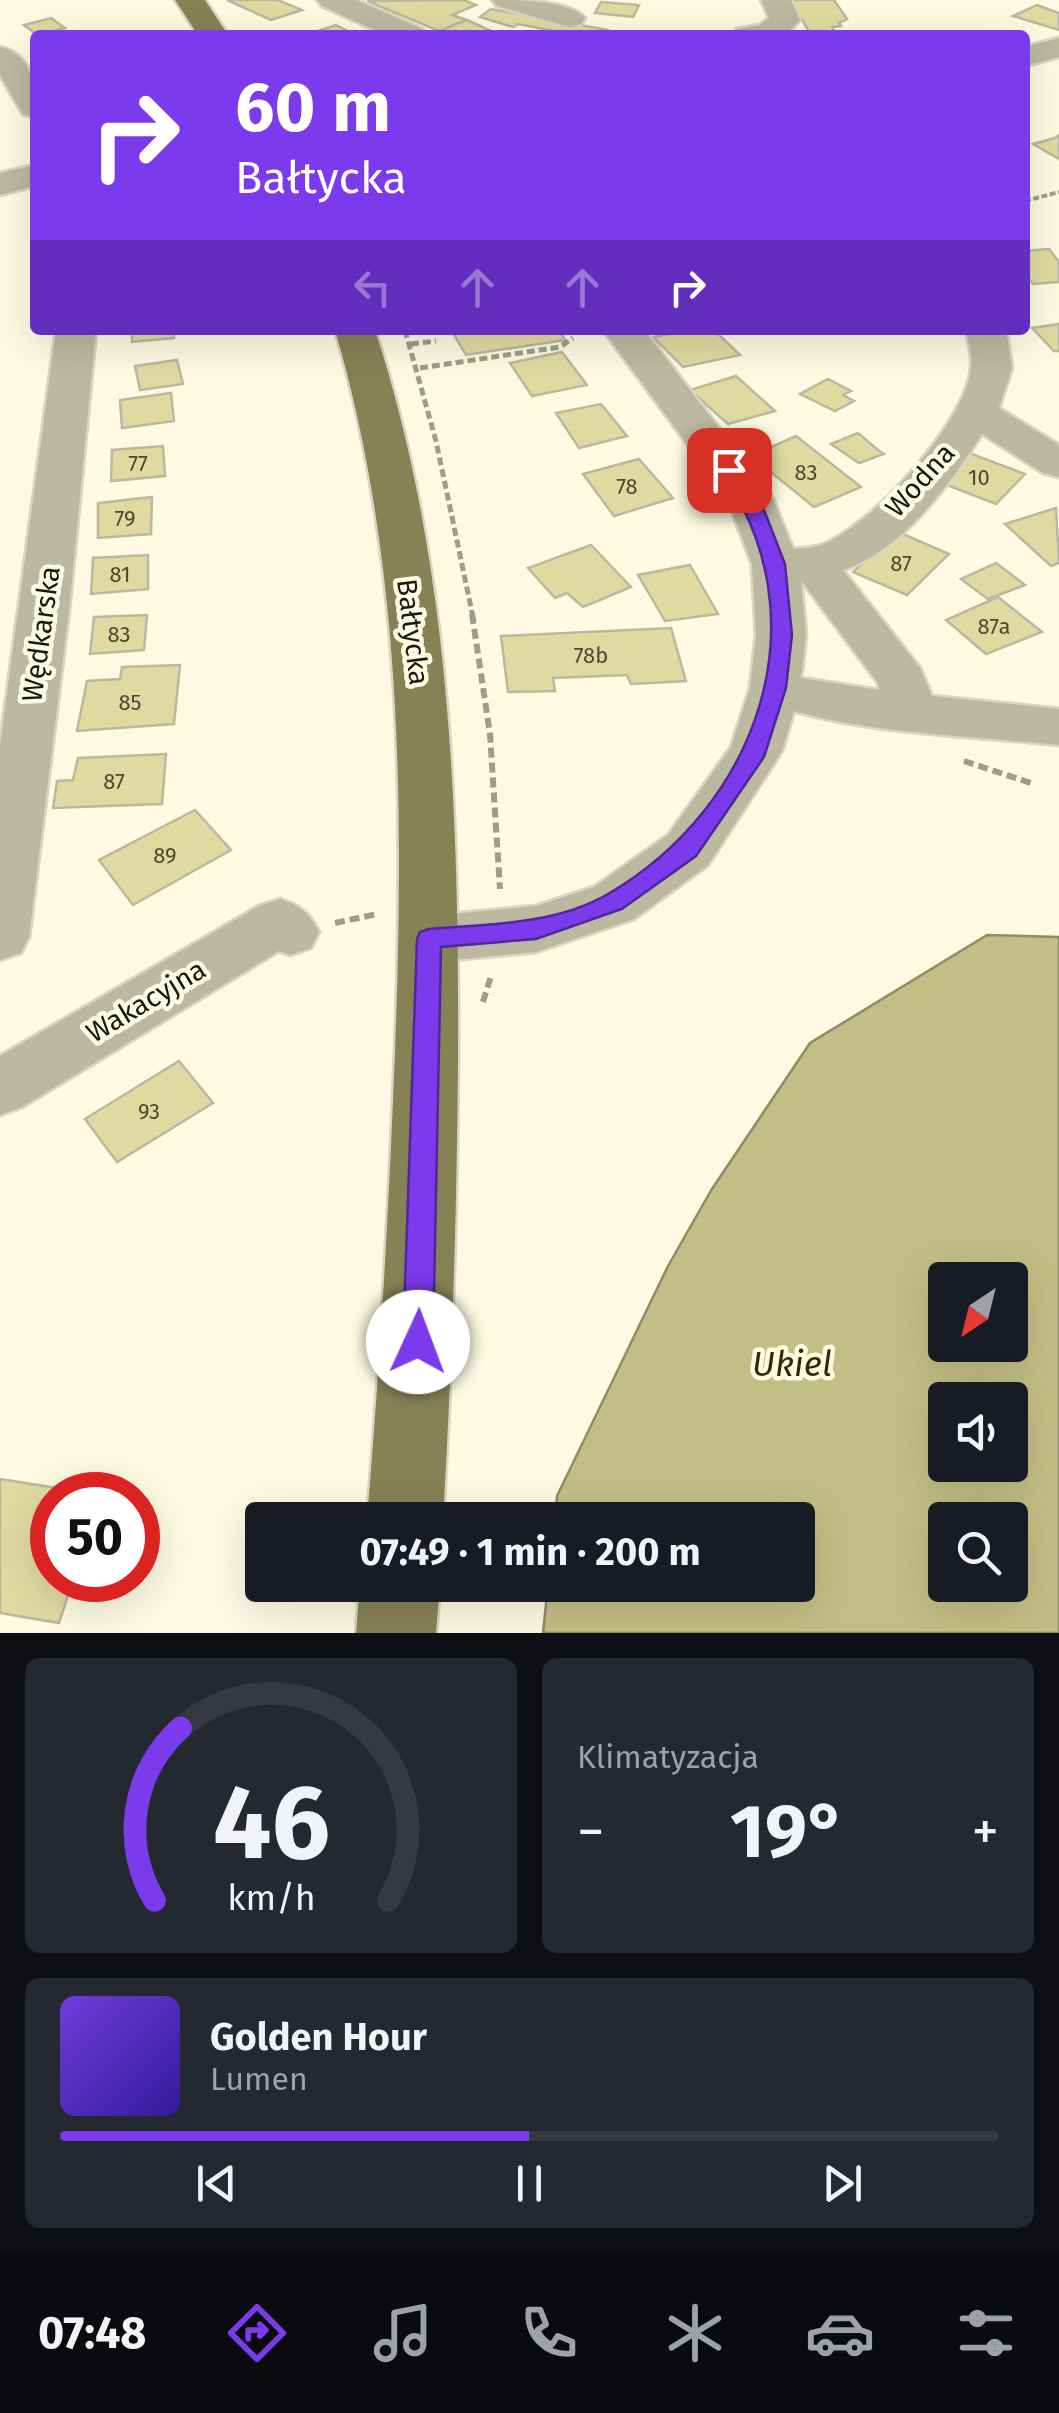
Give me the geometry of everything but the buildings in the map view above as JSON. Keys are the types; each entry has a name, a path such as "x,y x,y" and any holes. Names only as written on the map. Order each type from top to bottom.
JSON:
{"main road":[{"path":"190,0 209,30"},
{"name":"Bałtycka","path":"357,335 390,468 420,678 429,939 418,1342 405,1502"},
{"path":"396,1633 399,1602"}],"street":[{"path":"507,0 570,18"},
{"path":"773,30 785,20 776,0"},
{"path":"340,1 401,30"},
{"path":"1030,56 1059,47"},
{"path":"0,56 10,64 30,98"},
{"path":"0,184 30,176"},
{"name":"Wędkarska","path":"0,937 45,610 75,335"},
{"path":"627,335 750,497 794,563 870,612 902,680 912,714"},
{"name":"Wodna","path":"794,563 845,553 996,424 987,335"},
{"path":"996,424 1059,425"},
{"path":"996,424 1059,464"},
{"path":"429,939 536,929 614,903 688,850 756,751 776,688 780,619 794,563"},
{"path":"780,619 870,612"},
{"path":"776,688 824,702 1059,727"},
{"name":"Wakacyjna","path":"0,1088 280,922 290,932"}],"path":[{"path":"1030,200 1059,192"},
{"path":"420,368 560,348 573,338"},
{"path":"410,344 436,341"}],"water":[{"name":"Ukiel","path":"987,935 1059,937 1059,1633 543,1633 546,1602 815,1602 815,1502 556,1502 668,1266 712,1189 810,1043"}],"route":[{"path":"418,1342 429,939 536,929 614,903 688,850 756,751 776,688 782,635 776,564 750,497 729,470"}]}
